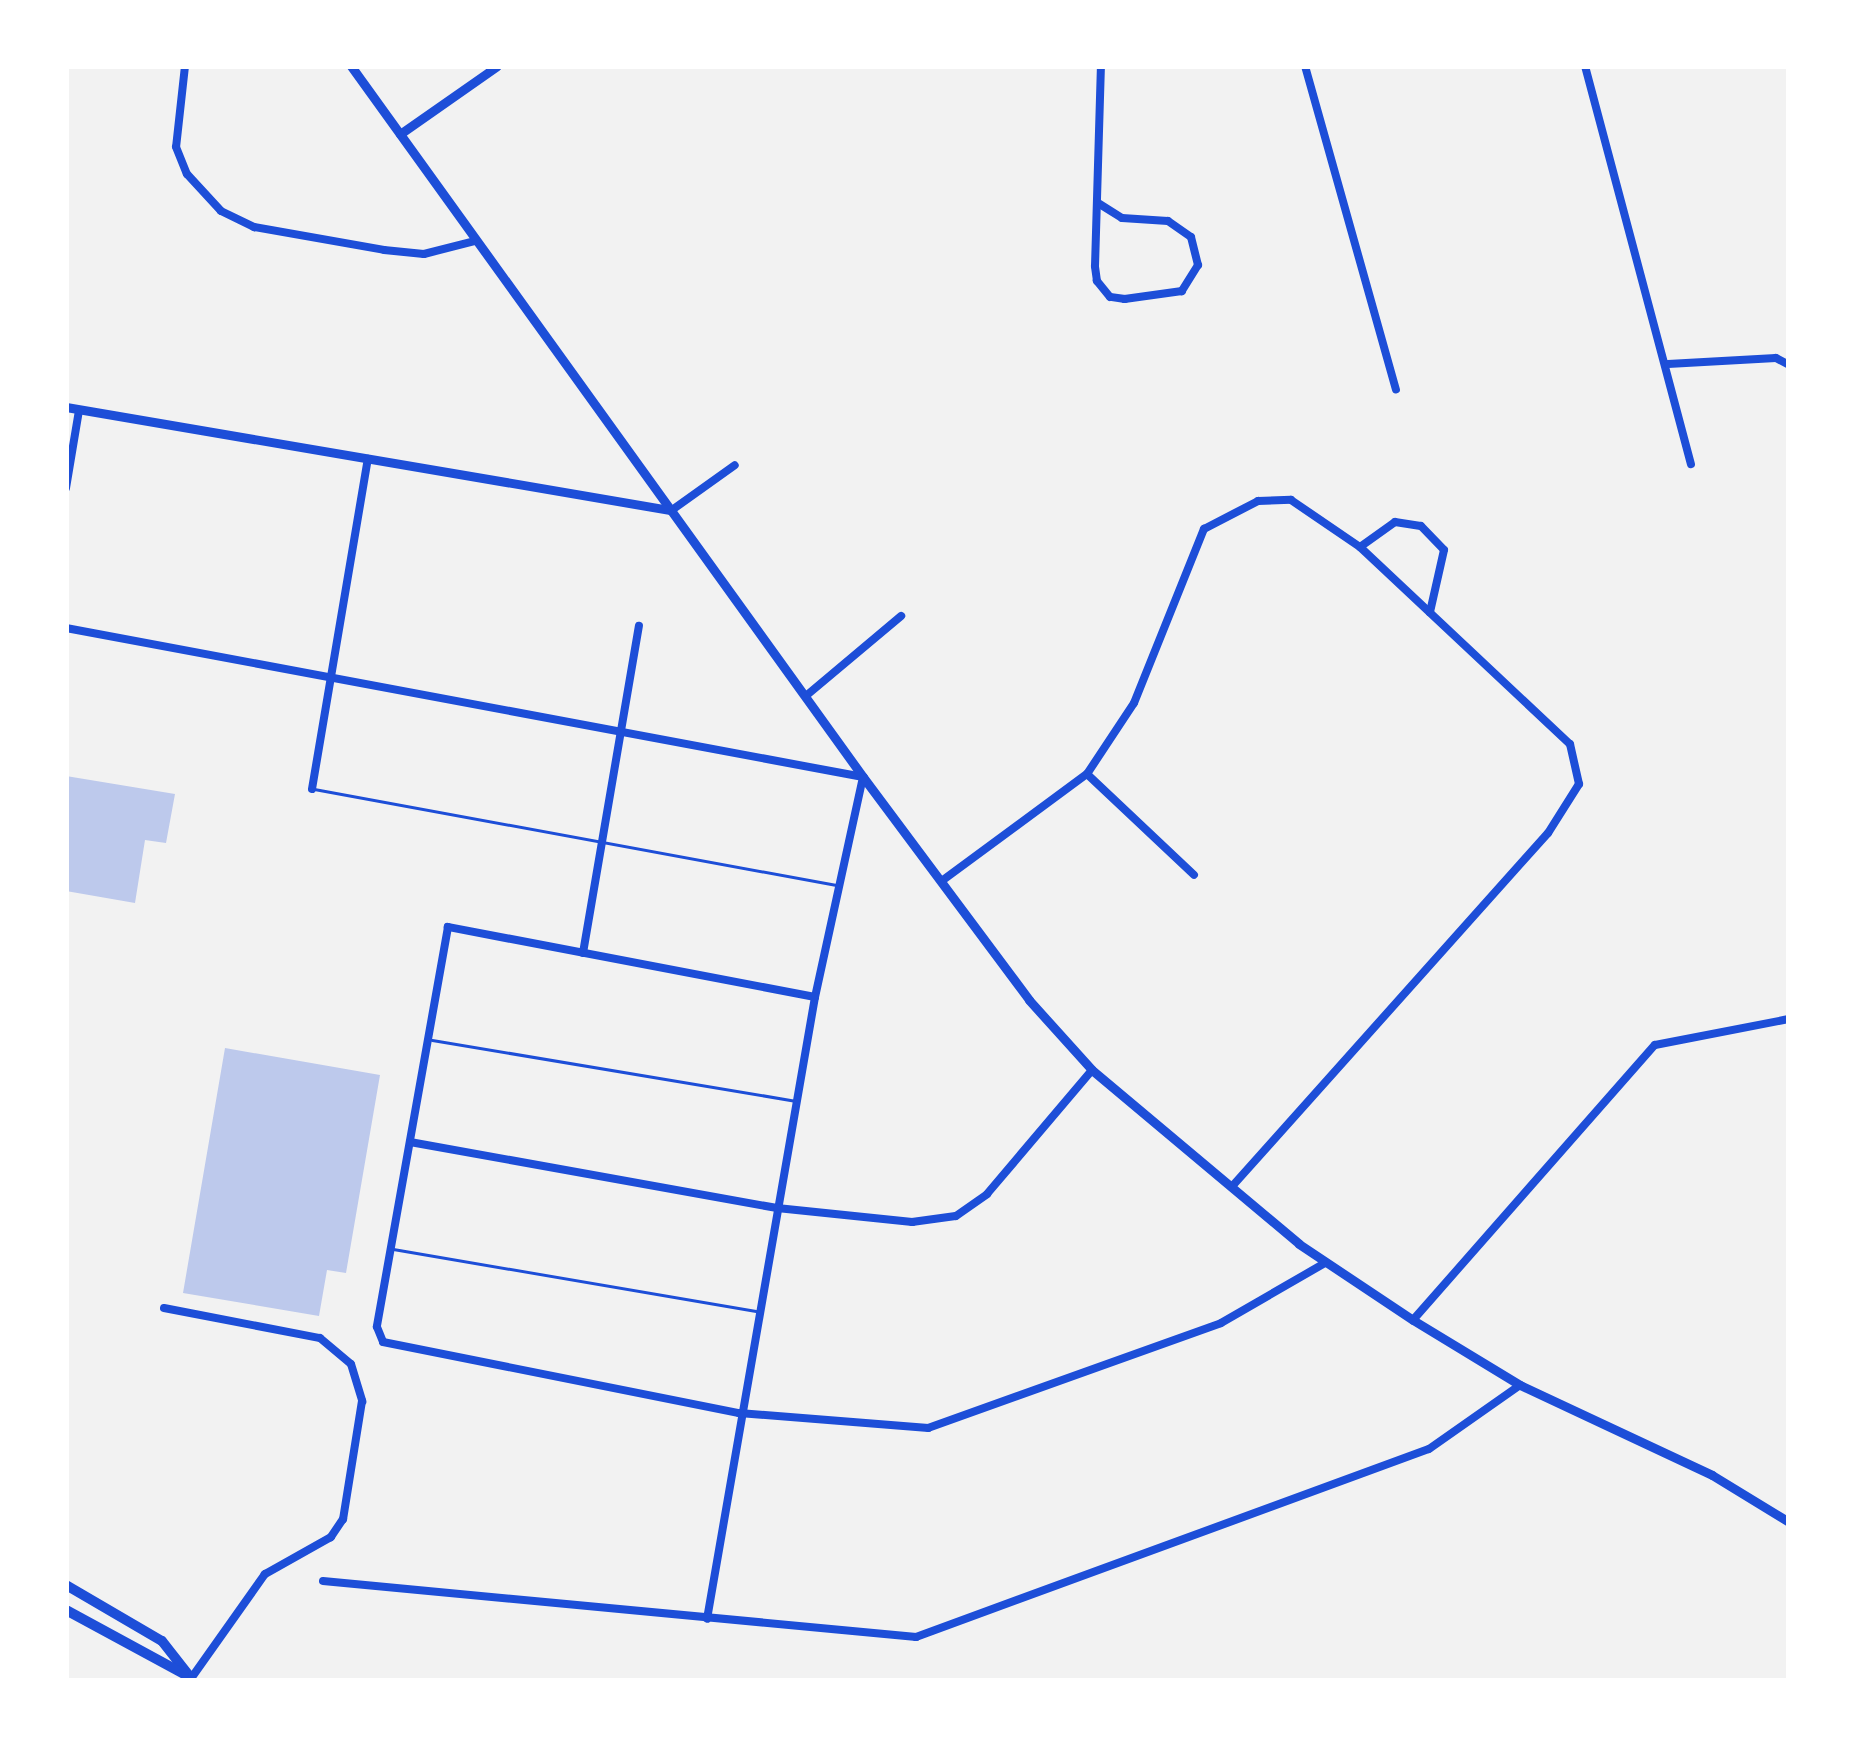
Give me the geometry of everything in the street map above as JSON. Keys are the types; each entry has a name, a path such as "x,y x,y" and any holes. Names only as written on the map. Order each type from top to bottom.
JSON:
{"main road":[{"path":"66,1585 162,1641 192,1680"},
{"path":"66,1610 192,1680"}],"street":[{"path":"185,66 176,147 187,173 220,212 254,227 384,250 424,254 475,241"},
{"path":"350,66 863,777 1029,1000 1092,1070 1325,1263 1520,1385 1712,1475 1789,1522"},
{"path":"400,134 497,66"},
{"path":"1098,203 1122,218 1168,221 1191,237 1198,265 1182,291 1125,299 1103,289 1095,266 1101,66"},
{"path":"1305,66 1396,389"},
{"path":"1585,66 1691,464"},
{"path":"1668,364 1776,358 1789,365"},
{"path":"66,407 672,510 735,465"},
{"path":"66,488 79,410"},
{"path":"312,789 368,459"},
{"path":"943,880 1087,774 1135,703 1204,530 1230,510 1291,500 1360,547 1570,744 1579,784 1561,816 1231,1187"},
{"path":"1360,547 1395,522 1421,526 1444,550 1430,612"},
{"path":"807,695 901,616"},
{"path":"583,953 639,626"},
{"path":"66,628 863,777"},
{"path":"1087,774 1194,874"},
{"path":"706,1619 815,997 863,777"},
{"path":"815,997 448,927 377,1327 382,1342 739,1413 928,1428 1221,1323 1325,1263"},
{"path":"1413,1320 1655,1045 1789,1018"},
{"path":"410,1142 874,1222 956,1216 987,1194 1092,1070"},
{"path":"164,1308 320,1338 350,1364 362,1401 343,1519 331,1537 266,1574 192,1680"},
{"path":"323,1581 916,1637 1429,1449 1520,1385"}],"lane":[{"path":"312,789 838,885"},
{"path":"428,1040 798,1101"},
{"path":"391,1249 758,1312"}],"building":[{"path":"66,776 175,794 166,843 145,840 135,903 66,891"},
{"path":"225,1048 380,1075 346,1273 327,1270 319,1316 183,1293"}]}
